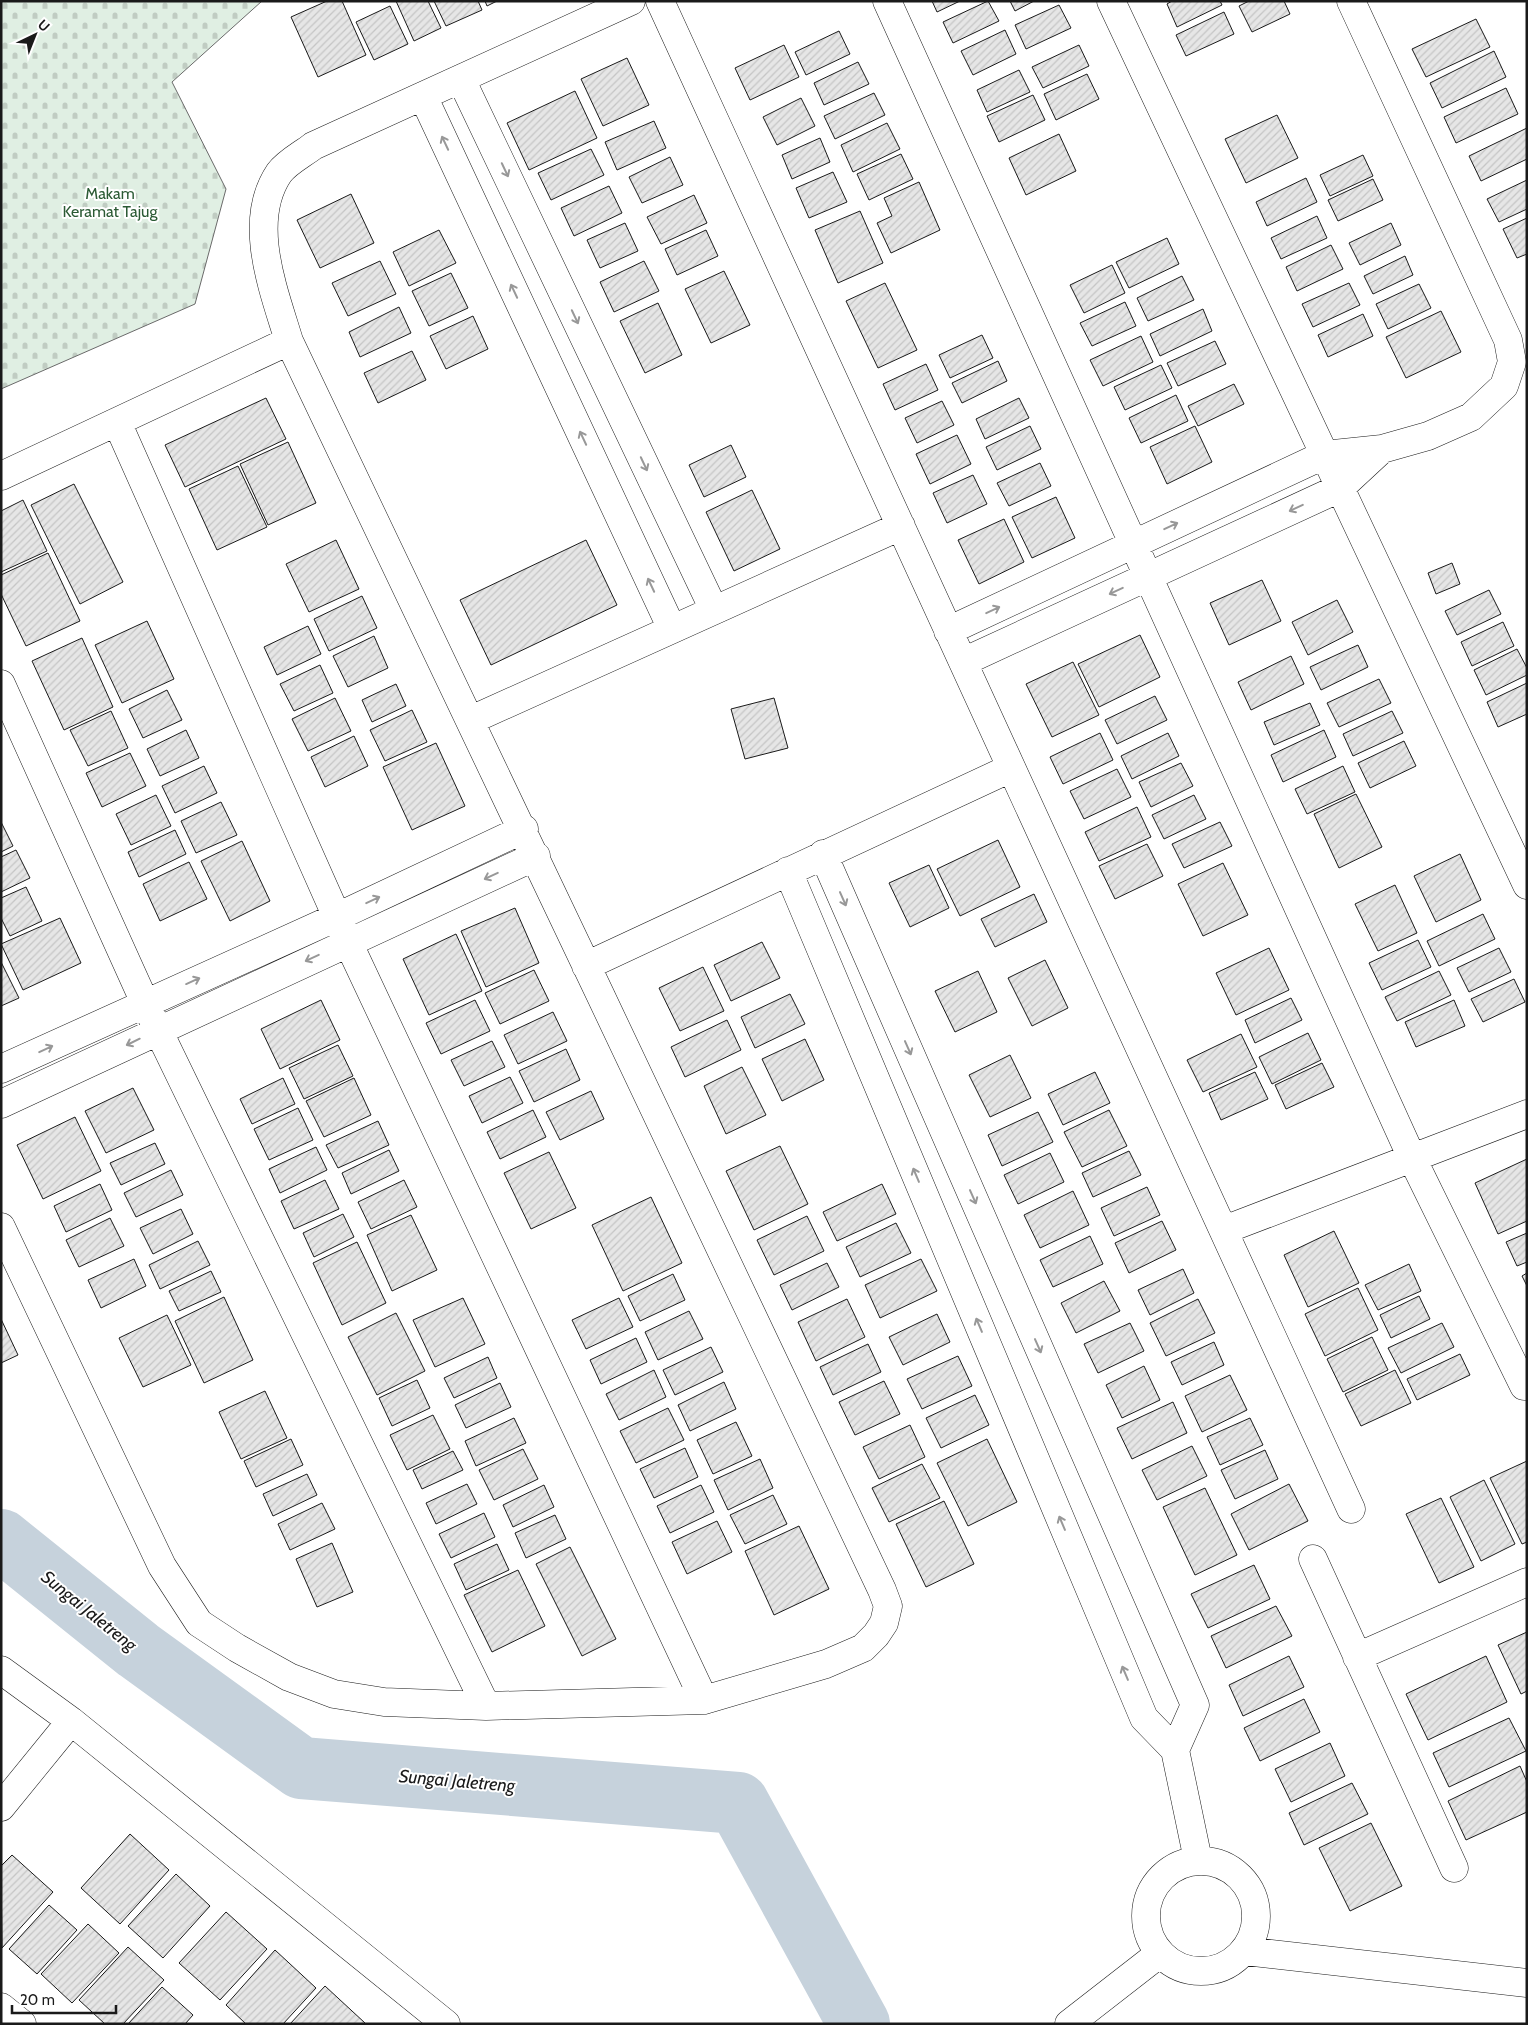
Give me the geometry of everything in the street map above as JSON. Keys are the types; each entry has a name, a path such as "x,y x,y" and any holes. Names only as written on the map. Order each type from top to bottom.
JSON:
{"street":[{"path":"1,1227 162,1566 200,1623 236,1648 289,1677 334,1694 384,1702 486,1706 704,1700 826,1664 863,1648 876,1635 884,1623 888,1606 882,1590 586,966 524,829 289,341 264,254 267,205 274,182 281,171 313,146 631,1"},
{"path":"660,1 1351,1509"},
{"path":"886,1 1412,1158 1524,1386"},
{"path":"1112,1 1527,885"},
{"path":"948,631 1324,454 1382,449 1428,436 1471,417 1504,386 1512,362 1508,340 1351,1"},
{"path":"461,79 714,610"},
{"path":"423,96 672,629"},
{"path":"1,476 289,341"},
{"path":"117,422 348,942 704,1700"},
{"path":"963,662 1340,488 1382,449"},
{"path":"471,720 901,526"},
{"path":"1,684 145,1003 486,1706"},
{"path":"586,966 823,854 1012,768"},
{"path":"1,1069 337,917 524,829"},
{"path":"823,854 1196,1705 1175,1750"},
{"path":"1,1104 536,856"},
{"path":"788,871 1144,1718 1175,1750 1198,1860"},
{"path":"1224,1230 1527,1114"},
{"path":"1313,1559 1454,1868"},
{"path":"1357,1656 1527,1582"},
{"path":"1,1670 71,1722 446,2024"},
{"path":"1,1807 71,1722"},
{"path":"1198,1860 1220,1864 1239,1875 1252,1893 1256,1913 1254,1933 1245,1951 1226,1966 1203,1972 1180,1968 1160,1954 1149,1936 1145,1916 1148,1896 1159,1878 1177,1865 1198,1860"},
{"path":"1245,1951 1527,1983"},
{"path":"1070,2024 1160,1954"},
{"path":"1,2007 22,2024"}],"green space":[{"name":"Makam Keramat Tajug","path":"1,1 262,1 172,82 226,189 195,304 1,389"}],"building":[{"path":"327,1 342,1 366,55 318,77 291,17"},
{"path":"396,1 428,1 441,28 414,41"},
{"path":"434,1 478,1 482,10 446,26"},
{"path":"485,1 497,1 487,6"},
{"path":"932,1 960,1 937,12"},
{"path":"988,1 999,21 953,43 943,22"},
{"path":"1010,1 1034,1 1015,11"},
{"path":"1172,1 1220,1 1222,5 1177,27 1167,4"},
{"path":"1249,1 1284,1 1290,14 1252,32 1239,6"},
{"path":"1059,5 1071,28 1026,49 1015,25"},
{"path":"390,6 408,44 374,60 356,22"},
{"path":"1224,12 1234,34 1186,56 1176,35"},
{"path":"1476,19 1490,47 1426,77 1412,49"},
{"path":"1005,30 1016,54 973,75 961,51"},
{"path":"839,31 850,54 806,75 795,52"},
{"path":"784,45 799,77 750,100 735,68"},
{"path":"1079,45 1089,66 1043,88 1032,67"},
{"path":"1494,51 1506,77 1442,108 1430,83"},
{"path":"627,58 649,105 603,126 581,79"},
{"path":"858,62 869,84 824,105 814,83"},
{"path":"1019,70 1030,92 987,112 977,90"},
{"path":"1087,74 1099,99 1056,120 1044,94"},
{"path":"1506,88 1518,114 1456,143 1444,117"},
{"path":"575,91 597,138 529,170 507,123"},
{"path":"874,93 885,115 835,139 824,116"},
{"path":"1033,95 1045,120 999,142 987,116"},
{"path":"801,98 815,126 777,145 763,117"},
{"path":"1277,115 1298,158 1246,183 1225,139"},
{"path":"654,121 666,148 617,170 605,142"},
{"path":"887,123 900,149 853,172 841,145"},
{"path":"1527,128 1527,159 1481,181 1469,156"},
{"path":"1059,134 1076,171 1026,195 1009,158"},
{"path":"820,138 830,162 792,179 782,155"},
{"path":"591,149 604,175 551,200 538,173"},
{"path":"901,154 913,179 869,200 857,174"},
{"path":"1363,155 1373,176 1330,196 1320,175"},
{"path":"670,157 683,185 642,203 629,177"},
{"path":"833,172 847,202 809,218 796,188"},
{"path":"1306,178 1317,202 1267,226 1256,202"},
{"path":"1373,179 1383,200 1338,221 1328,200"},
{"path":"1527,180 1527,209 1499,222 1487,199"},
{"path":"919,182 940,230 891,253 877,223 892,216 884,198"},
{"path":"609,186 622,213 574,236 561,208"},
{"path":"351,194 374,243 320,268 297,220"},
{"path":"694,195 707,223 661,244 647,217"},
{"path":"860,211 883,263 838,283 815,230"},
{"path":"1317,216 1327,238 1281,259 1271,238"},
{"path":"1527,218 1527,254 1517,258 1503,229"},
{"path":"625,223 638,251 600,268 587,240"},
{"path":"1391,223 1401,245 1360,265 1349,243"},
{"path":"439,230 456,263 409,286 393,252"},
{"path":"706,230 718,256 677,275 665,249"},
{"path":"1167,238 1179,264 1129,288 1116,262"},
{"path":"1331,245 1343,269 1297,291 1286,267"},
{"path":"1405,256 1413,275 1373,294 1364,276"},
{"path":"380,261 396,294 348,316 332,283"},
{"path":"644,261 659,291 614,312 600,282"},
{"path":"1112,265 1125,293 1084,313 1070,285"},
{"path":"724,271 750,325 711,343 685,289"},
{"path":"451,273 468,308 429,326 412,291"},
{"path":"1182,276 1194,300 1148,321 1137,298"},
{"path":"885,283 917,350 878,368 846,301"},
{"path":"1349,283 1360,305 1313,327 1302,304"},
{"path":"1419,284 1431,308 1388,329 1376,304"},
{"path":"1125,302 1136,326 1092,346 1080,323"},
{"path":"658,303 682,355 645,373 620,321"},
{"path":"399,307 411,333 360,357 349,332"},
{"path":"1203,309 1212,331 1160,356 1150,334"},
{"path":"1441,311 1461,352 1406,378 1386,337"},
{"path":"1363,314 1373,336 1328,357 1318,335"},
{"path":"473,316 488,349 446,369 430,336"},
{"path":"982,335 993,358 950,378 939,355"},
{"path":"1141,336 1153,362 1103,386 1090,360"},
{"path":"1215,341 1226,364 1178,386 1167,363"},
{"path":"412,351 426,380 378,403 364,373"},
{"path":"998,361 1007,381 962,403 952,383"},
{"path":"926,364 938,390 895,410 883,384"},
{"path":"1161,365 1172,388 1125,410 1114,387"},
{"path":"1234,384 1244,404 1198,426 1188,406"},
{"path":"1176,395 1188,421 1141,443 1129,418"},
{"path":"266,398 286,439 185,487 165,445"},
{"path":"1019,398 1029,418 985,439 976,419"},
{"path":"942,401 954,425 917,443 905,418"},
{"path":"1030,426 1041,449 997,470 986,447"},
{"path":"1195,426 1212,462 1167,484 1150,447"},
{"path":"957,435 971,464 930,484 916,454"},
{"path":"288,442 316,503 268,525 240,464"},
{"path":"731,445 746,477 704,497 689,465"},
{"path":"1040,463 1051,486 1009,506 997,483"},
{"path":"238,466 267,527 217,550 189,489"},
{"path":"973,475 987,504 947,523 933,493"},
{"path":"74,484 123,582 80,604 31,505"},
{"path":"752,490 780,549 734,571 706,512"},
{"path":"1056,497 1075,538 1032,558 1012,517"},
{"path":"23,500 47,551 1,572 1,511"},
{"path":"1004,519 1024,562 979,584 958,540"},
{"path":"336,540 359,589 309,612 286,564"},
{"path":"586,540 617,605 491,665 460,600"},
{"path":"48,553 80,621 26,646 1,594 1,575"},
{"path":"1452,563 1460,584 1436,594 1428,573"},
{"path":"1262,580 1281,621 1229,645 1210,603"},
{"path":"1489,590 1501,614 1457,635 1445,611"},
{"path":"362,596 377,628 329,651 314,619"},
{"path":"1337,600 1353,632 1308,655 1292,622"},
{"path":"147,621 174,679 122,703 95,645"},
{"path":"1503,622 1514,646 1472,666 1461,642"},
{"path":"308,626 321,654 277,675 264,647"},
{"path":"1140,635 1160,677 1099,707 1078,664"},
{"path":"374,636 388,668 348,687 333,656"},
{"path":"82,638 113,707 64,730 32,661"},
{"path":"1358,645 1368,667 1321,690 1310,667"},
{"path":"1517,649 1527,668 1527,675 1486,695 1474,670"},
{"path":"1291,656 1304,684 1251,710 1238,682"},
{"path":"1073,662 1099,715 1052,737 1026,684"},
{"path":"320,665 333,693 294,711 280,684"},
{"path":"1379,679 1391,703 1339,727 1327,703"},
{"path":"1527,683 1527,714 1498,727 1487,702"},
{"path":"396,684 406,706 372,722 362,700"},
{"path":"167,690 182,720 143,738 129,709"},
{"path":"1155,696 1167,720 1117,744 1105,720"},
{"path":"335,698 351,731 308,751 292,719"},
{"path":"774,698 788,748 745,759 731,709"},
{"path":"1310,703 1320,725 1274,745 1264,722"},
{"path":"412,710 427,742 385,761 370,730"},
{"path":"111,711 128,748 88,766 70,730"},
{"path":"1392,711 1403,733 1353,756 1343,734"},
{"path":"186,730 199,758 160,776 147,749"},
{"path":"1324,730 1336,757 1283,782 1271,755"},
{"path":"1100,733 1113,760 1063,784 1050,757"},
{"path":"1168,733 1179,756 1132,779 1121,756"},
{"path":"354,736 368,766 325,787 311,757"},
{"path":"1404,741 1416,766 1370,788 1358,763"},
{"path":"436,743 465,806 412,830 383,767"},
{"path":"130,753 146,786 102,807 86,773"},
{"path":"1181,763 1193,786 1151,807 1139,782"},
{"path":"204,766 217,793 175,813 162,786"},
{"path":"1343,766 1355,792 1307,814 1295,789"},
{"path":"1117,769 1131,797 1084,819 1070,791"},
{"path":"1356,794 1382,847 1339,868 1314,814"},
{"path":"156,795 171,826 131,845 116,814"},
{"path":"1194,795 1206,819 1164,839 1152,815"},
{"path":"221,802 237,835 196,853 181,821"},
{"path":"1137,807 1151,837 1099,861 1085,832"},
{"path":"1,822 13,846 1,852"},
{"path":"1220,822 1232,846 1184,868 1172,844"},
{"path":"175,830 186,854 139,877 128,852"},
{"path":"998,840 1020,887 960,916 937,869"},
{"path":"242,841 270,901 230,921 201,861"},
{"path":"1147,844 1163,876 1115,899 1099,866"},
{"path":"16,850 30,878 1,892 1,857"},
{"path":"1460,854 1481,900 1436,922 1414,876"},
{"path":"189,862 207,899 160,921 143,884"},
{"path":"1223,863 1248,915 1203,936 1178,884"},
{"path":"929,865 949,908 910,927 889,883"},
{"path":"1395,885 1417,933 1378,951 1355,904"},
{"path":"26,887 42,921 10,936 1,918 1,898"},
{"path":"1034,894 1047,922 995,947 981,919"},
{"path":"515,908 539,963 486,987 461,931"},
{"path":"1483,914 1495,939 1439,966 1427,941"},
{"path":"60,918 81,963 23,990 1,944"},
{"path":"456,934 482,991 429,1015 403,959"},
{"path":"1418,940 1431,967 1382,990 1369,963"},
{"path":"762,942 780,978 731,1001 714,965"},
{"path":"1269,948 1289,990 1236,1015 1216,973"},
{"path":"1499,948 1511,972 1469,992 1457,968"},
{"path":"1045,960 1068,1008 1032,1026 1008,978"},
{"path":"1,962 19,998 1,1006"},
{"path":"703,967 724,1011 680,1031 659,988"},
{"path":"534,970 549,1001 500,1024 485,993"},
{"path":"978,971 997,1012 955,1032 935,991"},
{"path":"1439,971 1451,995 1397,1021 1385,997"},
{"path":"1514,979 1525,1002 1483,1022 1471,999"},
{"path":"790,994 805,1024 755,1048 741,1017"},
{"path":"1291,998 1302,1020 1255,1043 1245,1020"},
{"path":"321,1000 340,1040 280,1069 261,1029"},
{"path":"475,1000 490,1031 441,1054 426,1023"},
{"path":"1454,1000 1465,1026 1416,1047 1405,1022"},
{"path":"553,1012 567,1041 518,1064 504,1035"},
{"path":"727,1020 741,1050 685,1077 671,1047"},
{"path":"1308,1033 1321,1060 1272,1084 1259,1057"},
{"path":"1241,1034 1257,1067 1203,1092 1187,1060"},
{"path":"805,1039 824,1080 782,1101 762,1059"},
{"path":"492,1041 505,1067 464,1086 451,1060"},
{"path":"338,1045 353,1076 304,1099 289,1068"},
{"path":"566,1049 580,1080 534,1102 519,1071"},
{"path":"1010,1055 1031,1098 990,1117 969,1075"},
{"path":"1322,1063 1334,1087 1286,1109 1275,1085"},
{"path":"742,1067 766,1115 726,1134 704,1086"},
{"path":"1095,1072 1110,1103 1063,1125 1048,1094"},
{"path":"1255,1072 1268,1099 1221,1120 1209,1093"},
{"path":"510,1077 523,1103 482,1123 469,1096"},
{"path":"283,1078 295,1104 252,1124 240,1099"},
{"path":"354,1078 371,1115 324,1137 306,1101"},
{"path":"133,1088 154,1130 106,1153 85,1111"},
{"path":"591,1091 604,1119 560,1140 546,1112"},
{"path":"298,1108 313,1140 269,1160 254,1129"},
{"path":"533,1110 546,1137 500,1159 487,1132"},
{"path":"1109,1110 1127,1146 1082,1167 1064,1132"},
{"path":"1038,1112 1053,1142 1002,1166 988,1135"},
{"path":"75,1117 101,1171 43,1199 17,1145"},
{"path":"378,1121 389,1145 338,1168 326,1145"},
{"path":"155,1143 165,1164 121,1185 110,1163"},
{"path":"780,1146 808,1204 754,1230 726,1171"},
{"path":"316,1147 327,1170 280,1193 269,1169"},
{"path":"389,1150 399,1171 351,1194 342,1173"},
{"path":"1129,1151 1141,1175 1093,1197 1082,1173"},
{"path":"549,1152 576,1208 531,1229 504,1173"},
{"path":"1050,1153 1064,1182 1018,1204 1004,1175"},
{"path":"1527,1159 1527,1221 1498,1234 1475,1183"},
{"path":"171,1170 183,1195 136,1217 124,1193"},
{"path":"325,1180 339,1209 294,1229 281,1201"},
{"path":"404,1180 417,1207 371,1229 358,1202"},
{"path":"100,1184 112,1210 66,1232 54,1206"},
{"path":"882,1184 896,1214 837,1241 823,1212"},
{"path":"1147,1187 1160,1215 1114,1236 1101,1208"},
{"path":"1073,1191 1089,1225 1040,1248 1024,1215"},
{"path":"651,1197 682,1263 623,1291 592,1225"},
{"path":"181,1209 193,1234 153,1254 140,1228"},
{"path":"343,1214 354,1237 314,1257 303,1233"},
{"path":"411,1215 437,1270 392,1291 367,1235"},
{"path":"807,1216 824,1251 774,1275 757,1240"},
{"path":"110,1218 124,1246 79,1267 66,1240"},
{"path":"1162,1221 1176,1250 1129,1273 1115,1243"},
{"path":"896,1223 911,1253 860,1277 846,1247"},
{"path":"1334,1231 1359,1283 1308,1307 1284,1255"},
{"path":"1527,1233 1527,1262 1517,1266 1506,1242"},
{"path":"1090,1236 1103,1264 1053,1287 1040,1260"},
{"path":"198,1241 210,1265 160,1289 149,1265"},
{"path":"357,1242 386,1303 342,1325 313,1263"},
{"path":"134,1259 146,1286 101,1308 88,1280"},
{"path":"921,1259 937,1291 880,1318 865,1285"},
{"path":"827,1263 839,1287 792,1310 780,1285"},
{"path":"1409,1264 1421,1291 1378,1310 1365,1285"},
{"path":"1183,1269 1194,1293 1150,1315 1138,1290"},
{"path":"211,1271 221,1292 179,1311 169,1291"},
{"path":"1527,1273 1527,1286 1522,1276"},
{"path":"673,1274 685,1300 640,1321 628,1296"},
{"path":"1104,1281 1120,1311 1076,1333 1061,1303"},
{"path":"1358,1288 1378,1330 1325,1356 1305,1314"},
{"path":"1419,1296 1430,1319 1391,1338 1380,1315"},
{"path":"224,1297 253,1360 204,1383 175,1321"},
{"path":"463,1298 485,1344 435,1367 413,1320"},
{"path":"619,1298 633,1327 586,1349 572,1320"},
{"path":"847,1299 865,1337 816,1361 798,1322"},
{"path":"1198,1299 1215,1333 1166,1356 1150,1323"},
{"path":"689,1311 703,1339 658,1360 645,1332"},
{"path":"396,1313 425,1371 377,1395 348,1337"},
{"path":"937,1314 950,1342 903,1365 889,1337"},
{"path":"167,1315 191,1365 143,1387 119,1338"},
{"path":"1,1319 18,1355 1,1363"},
{"path":"1130,1323 1144,1351 1098,1373 1084,1344"},
{"path":"1442,1323 1454,1347 1401,1373 1388,1348"},
{"path":"1372,1337 1388,1370 1343,1392 1327,1359"},
{"path":"636,1338 647,1362 601,1384 590,1360"},
{"path":"1214,1342 1224,1365 1182,1385 1171,1362"},
{"path":"868,1344 881,1372 833,1395 820,1367"},
{"path":"711,1347 723,1372 675,1395 663,1370"},
{"path":"1460,1354 1470,1375 1417,1400 1407,1379"},
{"path":"958,1356 972,1386 922,1409 907,1379"},
{"path":"488,1357 497,1378 454,1398 444,1378"},
{"path":"1144,1366 1160,1400 1122,1418 1106,1385"},
{"path":"654,1370 666,1397 619,1420 606,1394"},
{"path":"1395,1370 1411,1403 1361,1426 1345,1394"},
{"path":"1230,1375 1247,1410 1202,1432 1185,1396"},
{"path":"417,1380 430,1408 392,1426 379,1398"},
{"path":"884,1381 900,1414 855,1435 839,1402"},
{"path":"724,1382 736,1409 690,1431 678,1405"},
{"path":"500,1383 511,1407 466,1428 455,1405"},
{"path":"265,1391 287,1438 241,1459 219,1412"},
{"path":"975,1395 989,1425 941,1448 926,1418"},
{"path":"1173,1402 1187,1433 1132,1459 1117,1428"},
{"path":"668,1408 684,1440 636,1463 620,1431"},
{"path":"433,1415 450,1449 407,1470 390,1435"},
{"path":"514,1418 526,1443 476,1466 465,1441"},
{"path":"1250,1418 1263,1445 1220,1465 1207,1437"},
{"path":"736,1422 752,1456 713,1474 697,1440"},
{"path":"910,1425 925,1457 879,1479 863,1447"},
{"path":"291,1439 303,1465 256,1487 244,1461"},
{"path":"987,1439 1017,1502 968,1526 937,1463"},
{"path":"1192,1446 1207,1476 1157,1500 1142,1470"},
{"path":"685,1448 698,1477 654,1498 640,1469"},
{"path":"523,1449 538,1479 494,1500 479,1470"},
{"path":"1265,1450 1278,1479 1235,1499 1221,1470"},
{"path":"453,1451 463,1470 422,1489 413,1470"},
{"path":"760,1459 773,1488 728,1510 714,1480"},
{"path":"1527,1461 1527,1542 1522,1544 1490,1478"},
{"path":"922,1464 940,1498 889,1522 872,1488"},
{"path":"307,1474 317,1495 273,1516 263,1494"},
{"path":"1484,1480 1515,1544 1481,1561 1450,1497"},
{"path":"467,1484 477,1504 436,1524 426,1503"},
{"path":"1289,1484 1308,1521 1249,1550 1231,1514"},
{"path":"544,1485 554,1507 513,1527 503,1505"},
{"path":"701,1485 714,1512 670,1533 657,1506"},
{"path":"1205,1488 1237,1555 1195,1575 1163,1507"},
{"path":"773,1495 787,1524 745,1544 730,1515"},
{"path":"1441,1498 1474,1567 1439,1583 1406,1514"},
{"path":"944,1501 974,1564 926,1587 896,1524"},
{"path":"322,1503 335,1529 290,1550 278,1524"},
{"path":"484,1513 495,1537 451,1558 439,1534"},
{"path":"555,1515 566,1539 526,1558 515,1533"},
{"path":"717,1521 732,1552 687,1574 672,1542"},
{"path":"799,1526 829,1589 774,1615 745,1551"},
{"path":"332,1543 353,1592 317,1607 296,1559"},
{"path":"497,1544 509,1570 466,1590 454,1564"},
{"path":"570,1547 616,1639 582,1656 536,1564"},
{"path":"1254,1565 1270,1599 1208,1628 1191,1594"},
{"path":"518,1570 545,1626 492,1652 464,1595"},
{"path":"1276,1606 1292,1636 1226,1668 1211,1636"},
{"path":"1527,1632 1527,1691 1521,1694 1498,1645"},
{"path":"1289,1656 1304,1687 1243,1716 1229,1685"},
{"path":"1486,1656 1507,1702 1428,1740 1406,1694"},
{"path":"1304,1699 1320,1732 1260,1761 1244,1728"},
{"path":"1509,1718 1526,1751 1449,1787 1433,1753"},
{"path":"1330,1743 1345,1776 1291,1802 1275,1769"},
{"path":"1520,1766 1527,1782 1527,1812 1466,1840 1448,1801"},
{"path":"1352,1783 1368,1814 1304,1845 1289,1813"},
{"path":"1371,1823 1402,1886 1350,1911 1319,1848"},
{"path":"130,1834 169,1870 120,1924 81,1888"},
{"path":"12,1855 53,1892 2,1948 1,1866"},
{"path":"176,1874 210,1906 163,1958 128,1926"},
{"path":"49,1905 77,1930 37,1974 9,1949"},
{"path":"226,1912 267,1949 220,2000 179,1963"},
{"path":"88,1924 119,1953 72,2003 41,1974"},
{"path":"128,1947 164,1980 123,2024 105,2024 79,2000"},
{"path":"275,1950 316,1988 283,2024 246,2024 226,2005"},
{"path":"325,1986 365,2023 365,2024 290,2024"},
{"path":"162,1987 193,2015 185,2024 128,2024"}],"waterway":[{"name":"Sungai Jaletreng","path":"1,1540 138,1650 301,1768 738,1803 859,2024"}]}
